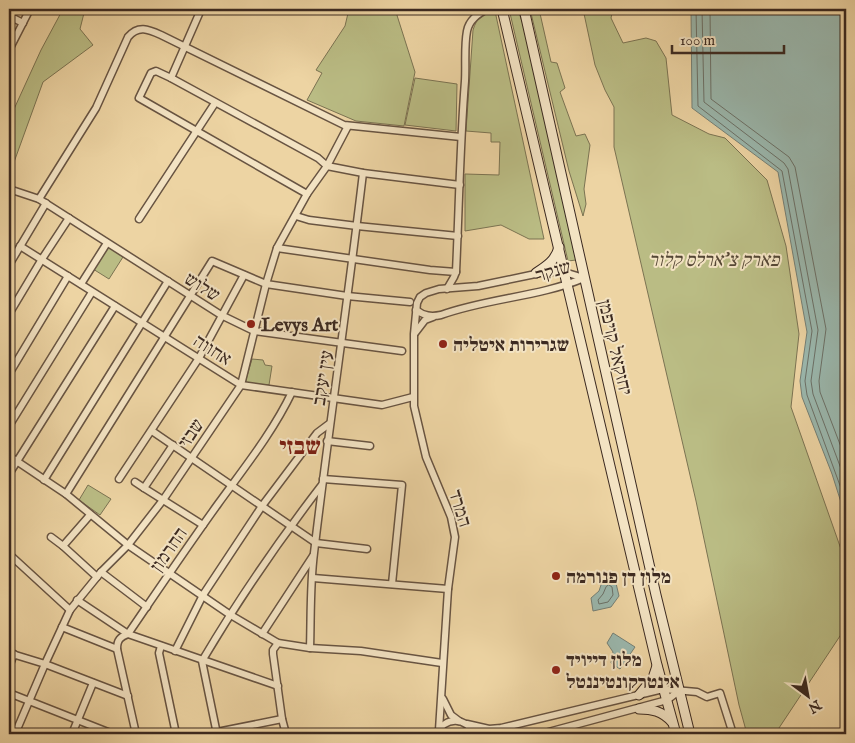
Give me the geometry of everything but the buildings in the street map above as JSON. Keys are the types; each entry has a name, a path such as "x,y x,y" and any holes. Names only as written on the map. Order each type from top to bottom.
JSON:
{"main road":[{"name":"יחזקאל קויפמן","path":"502,9 657,665 676,734"},
{"name":"יחזקאל קויפמן","path":"522,9 528,24 584,278 690,734"},
{"path":"536,274 554,260 559,246"},
{"path":"639,695 653,678 657,665"},
{"path":"638,709 655,710 666,716 674,725"}],"street":[{"path":"9,50 30,9"},
{"path":"447,289 456,272 467,32 470,23 487,9"},
{"path":"171,78 199,14"},
{"path":"9,16 23,23"},
{"path":"39,199 96,108 128,37 137,30 148,29 348,126 461,137"},
{"path":"307,194 139,98 151,73 156,71 171,78 318,158 327,166 364,173 460,185"},
{"path":"139,219 215,103"},
{"name":"שבזי","path":"15,734 70,610 99,575 128,545 163,500 241,386 266,284 277,248 307,194 327,166 348,126"},
{"name":"עין יעקב","path":"310,648 314,555 322,482 347,296 354,259 364,173"},
{"name":"שלוש","path":"9,189 46,203 190,296 221,315 254,331 402,351"},
{"path":"9,265 46,203"},
{"path":"296,216 309,220 357,226 458,236"},
{"path":"9,314 42,258 69,218"},
{"path":"81,284 107,243"},
{"name":"אחווה","path":"20,246 42,258 92,292 241,386 382,406 413,397"},
{"path":"277,248 456,272"},
{"path":"66,494 212,260 266,284 347,296 410,302"},
{"name":"שנקר","path":"416,310 420,297 439,289 478,286 554,271 584,278"},
{"path":"119,479 199,358 244,275"},
{"path":"9,374 68,276"},
{"name":"שנקר","path":"433,317 494,300 567,285 584,278"},
{"path":"44,480 141,322 168,282"},
{"path":"9,426 92,292"},
{"path":"9,474 116,306"},
{"path":"416,310 433,317"},
{"name":"המרד","path":"416,310 413,397 419,432 426,457 451,517 455,546 448,589 438,732"},
{"path":"414,334 425,320 433,317"},
{"name":"החרמון","path":"117,649 117,643 121,637 128,634 283,412 292,392"},
{"path":"175,651 203,595 262,506 317,432 329,424"},
{"path":"152,431 316,543 367,549"},
{"path":"327,441 370,446"},
{"path":"144,488 173,445"},
{"path":"9,456 66,494 128,545 229,614 278,643 310,648 361,651 442,663"},
{"path":"135,482 203,525"},
{"path":"216,733 202,661 229,614 293,527 322,482 402,485 392,584"},
{"path":"63,546 90,515"},
{"path":"52,537 99,575 147,607"},
{"path":"9,554 70,610"},
{"path":"262,634 314,555"},
{"path":"313,578 448,589"},
{"path":"78,600 128,634 278,686"},
{"path":"62,627 117,649 136,734"},
{"path":"278,643 273,652 282,719 286,734"},
{"path":"161,646 159,653 176,734"},
{"path":"9,667 11,653 128,696"},
{"path":"72,734 92,683"},
{"path":"441,695 448,710 460,721 489,729 502,728 663,689 697,692 707,697 720,694 733,734"},
{"path":"541,734 556,732 667,700 679,691"},
{"path":"9,693 113,734"},
{"path":"207,734 282,719"},
{"path":"438,732 450,722 460,721"},
{"path":"467,724 474,734"}],"green space":[{"path":"63,9 85,9 80,29 93,45 43,82 9,176 9,120 41,50"},
{"path":"349,9 395,9 415,72 404,126 356,121 307,100 322,73 316,70 345,26"},
{"path":"509,9 516,9 524,27 576,260 568,261"},
{"path":"530,9 539,9 551,62 557,63 565,88 560,92 576,136 585,134 590,145 584,189 586,204 583,216 569,171"},
{"name":"פארק צ'ארלס קלור","path":"583,9 613,9 611,18 623,43 646,38 656,41 666,58 672,115 709,134 725,138 767,180 786,246 799,334 791,407 842,552 846,587 846,627 775,734 747,734 739,705 696,501 614,147 614,107 595,65"},
{"path":"495,11 544,239 529,239 501,225 465,231 465,174 499,175 500,142 491,142 491,133 466,131 473,30 476,22 481,17"},
{"path":"415,78 457,84 456,131 405,125"},
{"path":"107,246 123,257 109,279 93,269"},
{"path":"252,359 263,360 265,365 272,366 269,385 245,383"},
{"path":"88,485 111,499 100,515 79,500"}],"water":[{"path":"691,9 846,9 846,518 832,474 802,397 800,381 807,332 778,172 692,108"},
{"path":"615,579 619,596 611,607 593,611 591,598 599,591 602,582"},
{"path":"613,633 635,647 620,669 611,663 613,652 607,643"}],"place":[{"name":"Levys Art","path":"251,324"},
{"name":"שגרירות איטליה","path":"443,344"},
{"name":"מלון דן פנורמה","path":"556,576"},
{"name":"מלון דייויד אינטרקונטיננטל","path":"556,670"}],"district":[{"name":"שבזי","path":"300,446"}]}
